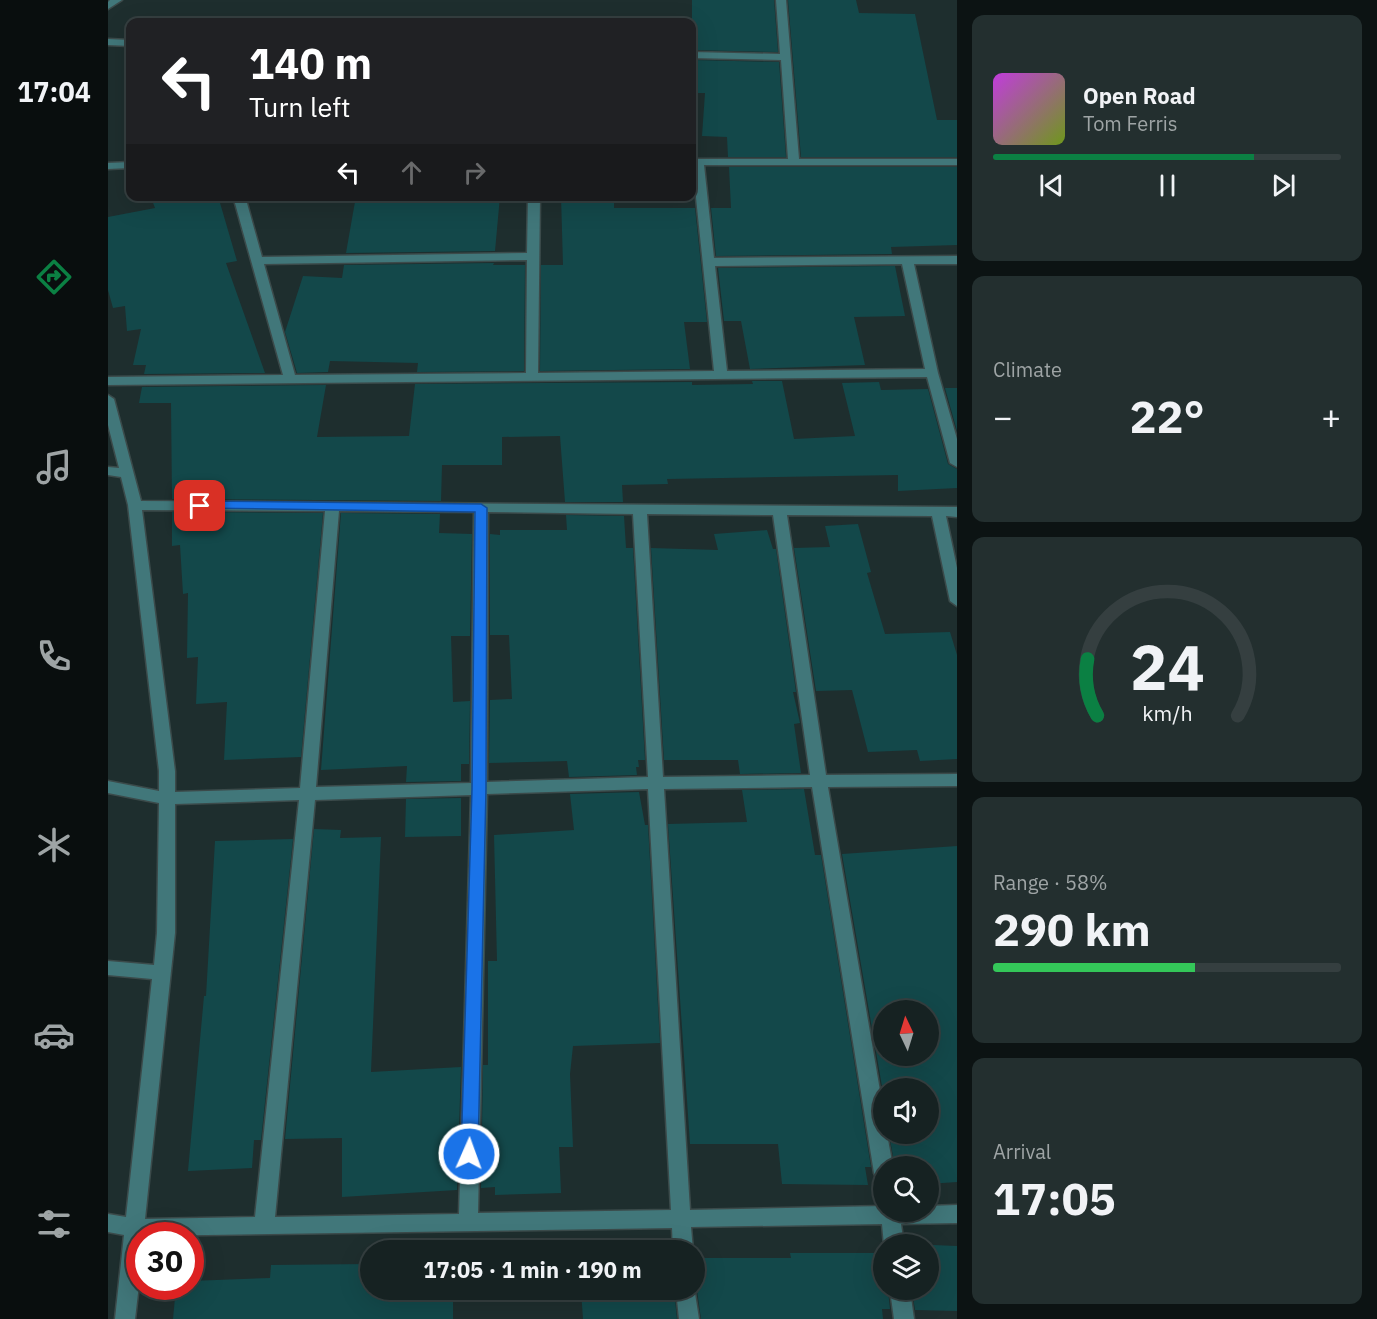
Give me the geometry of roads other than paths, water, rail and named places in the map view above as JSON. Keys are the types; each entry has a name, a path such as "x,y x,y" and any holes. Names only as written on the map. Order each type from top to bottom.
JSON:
{"street":[{"path":"108,6 117,0"},
{"path":"781,0 794,163"},
{"path":"108,42 126,43"},
{"path":"696,55 784,57"},
{"path":"696,162 957,162"},
{"path":"108,166 126,165"},
{"path":"696,169 721,375"},
{"path":"240,201 290,379"},
{"path":"532,377 534,201"},
{"path":"257,261 533,256"},
{"path":"709,262 957,260"},
{"path":"907,261 932,373 957,463"},
{"path":"108,381 932,373"},
{"path":"108,399 135,505 167,771 166,933 135,1222"},
{"path":"108,471 126,473"},
{"path":"135,505 957,512"},
{"path":"264,1226 308,794 332,507"},
{"path":"468,1222 479,789 481,508"},
{"path":"640,509 682,1240"},
{"path":"779,511 819,782 881,1156"},
{"path":"938,512 957,601"},
{"path":"108,787 166,798 655,783 957,780"},
{"path":"108,968 162,973"},
{"path":"204,1227 873,1214"},
{"path":"939,1214 957,1214"},
{"path":"108,1223 126,1226"},
{"path":"125,1319 127,1300"},
{"path":"687,1300 688,1319"},
{"path":"901,1300 904,1319"}]}
